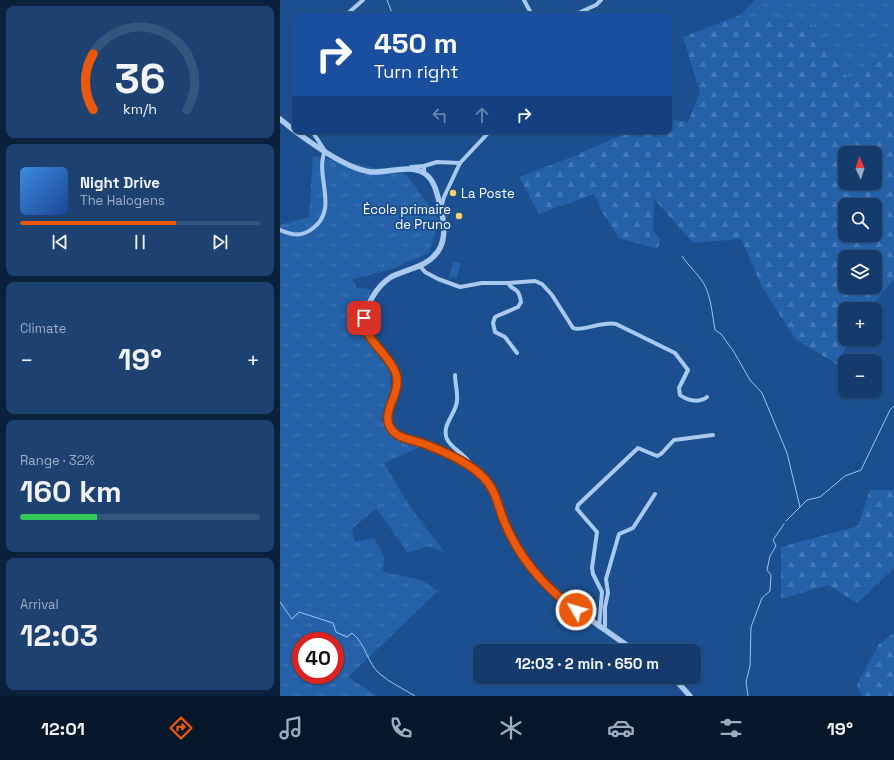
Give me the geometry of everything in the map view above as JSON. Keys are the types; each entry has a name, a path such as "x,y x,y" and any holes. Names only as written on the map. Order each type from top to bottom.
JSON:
{"street":[{"path":"349,12 363,0"},
{"path":"524,0 530,12"},
{"path":"581,12 596,5 601,0"},
{"path":"280,119 292,129"},
{"path":"298,134 358,169 381,172 405,170 424,173 432,181 441,209 444,230 441,247 432,260 399,273 383,284 373,296 363,322 369,335 390,361 397,375 397,390 389,408 387,422 395,434 425,444 469,465 478,471 493,488 504,521 529,566 538,578 564,601 601,629 624,644"},
{"path":"280,230 296,235 303,234 316,226 325,214 323,161 325,151 314,134"},
{"path":"441,209 444,197 460,163 487,134"},
{"path":"405,170 408,167 424,166 437,162 460,163"},
{"path":"424,166 424,173"},
{"path":"420,266 425,272 438,279 460,287 482,282 508,284 535,281 542,284 547,289 572,328 576,330 607,322 616,324 675,353 688,370 679,388 680,395 695,400 704,399 707,397"},
{"path":"508,284 509,286 517,289 520,294 521,302 518,307 495,317 493,323 494,332 505,337 516,353"},
{"path":"454,375 458,400 448,421 446,434 448,441 466,458 469,465"},
{"path":"601,629 602,592 592,574 597,532 577,509 578,505 638,448 657,456 661,454 674,440 713,435"},
{"path":"601,629 606,625 605,607 608,593 606,579 619,534 633,528 655,494"},
{"path":"679,684 690,696"}],"green space":[{"path":"755,0 894,0 894,50 848,79 817,27 740,15"},
{"path":"740,15 817,27 848,79 894,50 894,279 882,293 882,250 838,250 838,294 882,294 875,302 838,302 838,346 846,346 843,354 838,354 838,365 795,339 762,287 741,239 693,243 654,199 653,230 660,239 658,249 619,238 602,212 594,194 539,214 519,177 572,157 623,134 672,134 672,119 688,122 700,93 683,37"},
{"path":"313,156 406,174 439,219 429,253 389,270 353,279 356,287 371,290 360,324 390,373 391,392 381,420 397,440 420,447 384,463 411,508 445,553 428,546 408,553 376,508 352,529 355,542 374,538 384,556 383,572 421,580 438,591 348,677 377,696 280,696 280,225 309,217"},
{"path":"453,262 461,263 457,279 449,277"},
{"path":"870,490 894,490 894,568 857,603 828,585 781,599 781,547 858,526"},
{"path":"894,633 894,696 862,696 857,684 879,644"}],"waterway":[{"path":"387,0 392,12"},
{"path":"682,256 704,283 707,289 715,330 721,334 734,352 750,380 762,393 787,453 800,507"},
{"path":"786,521 807,500 820,497 845,476 861,470 890,410 894,406"},
{"path":"748,696 746,682 750,666 751,627 762,598 770,591 771,575 767,570 770,556 776,546 773,540 784,524"},
{"path":"280,602 292,619 299,612 333,623 336,632 347,637 352,633 357,637 376,670 384,677 415,696"}],"place":[{"name":"La Poste","path":"453,193"},
{"name":"École primaire de Pruno","path":"459,216"}],"route":[{"path":"364,318 363,322 369,335 390,361 397,375 397,390 389,408 387,417 387,422 395,434 425,444 469,465 478,471 493,488 497,496 504,521 529,566 538,578 576,610"}]}
